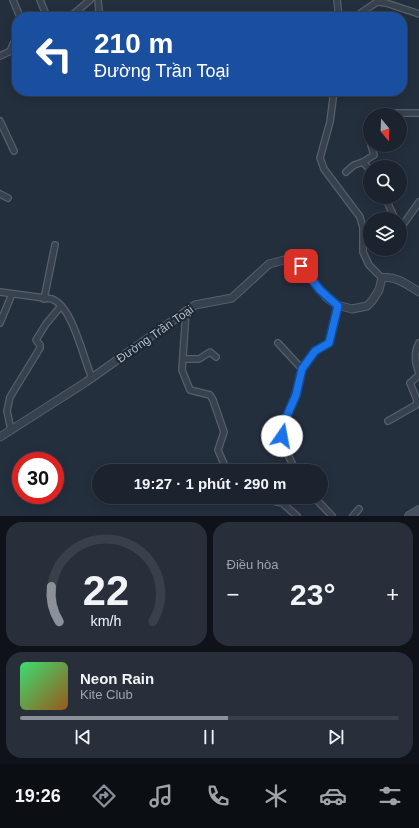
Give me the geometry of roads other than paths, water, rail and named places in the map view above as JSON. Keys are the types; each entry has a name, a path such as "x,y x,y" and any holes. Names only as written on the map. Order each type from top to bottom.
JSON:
{"main road":[{"path":"409,516 419,510"}],"street":[{"path":"13,0 18,12"},
{"path":"40,0 45,12"},
{"path":"76,12 90,0"},
{"path":"98,0 99,12"},
{"path":"337,0 338,12"},
{"path":"362,12 377,2 386,3 419,14"},
{"path":"0,56 12,50"},
{"path":"333,96 330,122 321,161 324,169 360,216 363,227"},
{"path":"407,113 419,113"},
{"path":"0,121 14,150"},
{"path":"366,160 374,155 373,152"},
{"path":"346,172 354,165 363,162"},
{"path":"0,194 8,198"},
{"path":"407,219 419,202"},
{"path":"363,238 363,248"},
{"path":"44,299 48,270 55,245"},
{"path":"365,256 382,278 402,282 419,292"},
{"name":"Đường Trần Toại","path":"0,437 92,378 200,302 232,298 269,264 282,260 301,266 320,290 338,306"},
{"path":"292,464 282,442 282,431 296,395 302,369 315,351 329,343 338,306 352,309 368,306 379,290 382,278"},
{"path":"0,292 55,300 61,306 75,328 92,378"},
{"path":"0,323 12,294"},
{"path":"11,430 7,411 10,398 40,346 36,340 46,324 61,306"},
{"path":"186,311 182,374 187,387 194,391 210,395 213,400 224,432 218,450 223,464"},
{"path":"278,343 302,369"},
{"path":"388,421 416,405 417,400 410,382 419,374 416,362 416,350 419,343"},
{"path":"183,359 199,359 210,352 216,357"},
{"path":"0,411 7,411"},
{"path":"283,504 297,516"},
{"path":"321,504 332,516"},
{"path":"353,516 359,509"}]}
